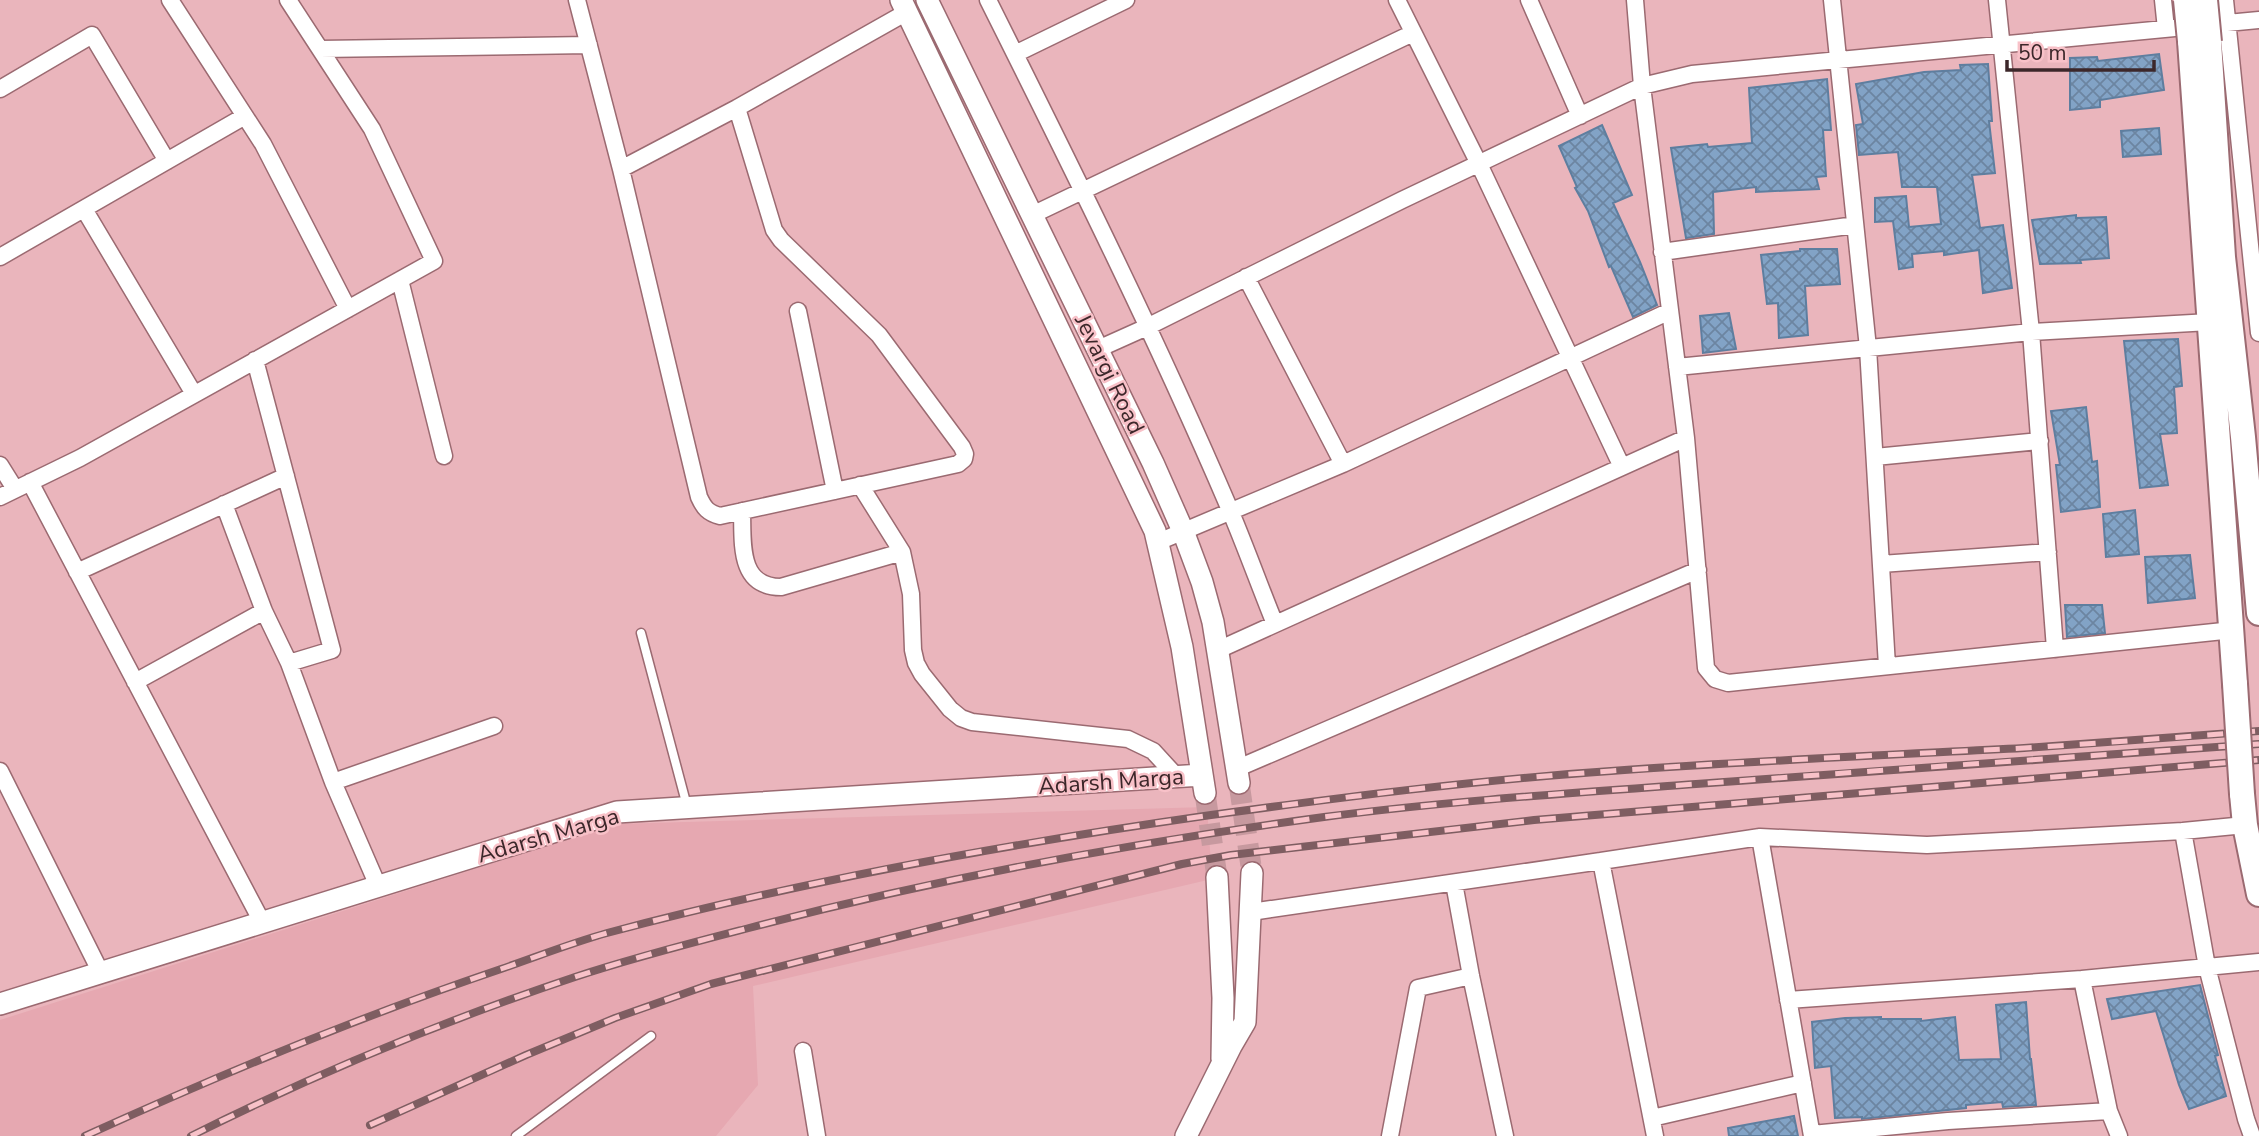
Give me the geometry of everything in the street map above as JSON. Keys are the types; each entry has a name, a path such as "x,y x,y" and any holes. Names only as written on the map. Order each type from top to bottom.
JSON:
{"main road":[{"name":"Jevargi Road","path":"927,0 1153,463 1182,531 1202,582 1213,622 1239,775"},
{"path":"2186,0 2199,42 2244,437 2259,613"},
{"path":"2205,0 2199,42 2210,322 2233,630 2242,794 2245,825 2259,894"},
{"path":"904,6 1158,542"},
{"name":"Adarsh Marga","path":"0,1004 617,812 1176,776 1203,784 1182,647 1158,542"},
{"path":"1186,1136 1245,1022 1252,873"},
{"path":"1217,877 1223,998 1222,1064"}],"street":[{"path":"170,0 263,144 348,309"},
{"path":"15,489 80,458 434,261 372,129 288,0"},
{"path":"577,0 621,169 699,496 704,507 710,514 720,516 952,466 964,459 965,454 954,435 879,335 780,240 774,230 737,108"},
{"path":"988,0 1084,191 1147,327 1230,510 1275,625"},
{"path":"1015,54 1126,0"},
{"path":"1397,0 1479,164 1622,467"},
{"path":"1529,0 1580,116"},
{"path":"1635,0 1642,86 1686,439 1706,668 1715,679 1728,683 2233,630"},
{"path":"1832,0 1868,348 1887,666"},
{"path":"1997,0 2031,331 2055,649"},
{"path":"2163,0 2166,29"},
{"path":"2225,0 2259,333"},
{"path":"621,169 737,108 904,6"},
{"path":"1098,349 1642,86 1692,74 2259,20"},
{"path":"1032,215 1413,33"},
{"path":"0,89 92,35 167,161"},
{"path":"320,49 589,45"},
{"path":"0,257 245,116"},
{"path":"84,209 194,394"},
{"path":"1662,252 1855,225"},
{"path":"1246,277 1343,464"},
{"path":"400,280 444,456"},
{"path":"798,311 835,491"},
{"path":"1158,542 1343,464 1670,311"},
{"path":"1677,367 2031,331 2210,322"},
{"path":"255,360 332,650 289,663"},
{"path":"1218,650 1686,439"},
{"path":"1875,457 2040,441"},
{"path":"0,465 78,572 262,922"},
{"path":"78,572 286,476"},
{"path":"860,485 902,552 911,594 916,663 950,709 961,718 972,722 1128,739 1153,751 1176,776"},
{"path":"224,504 264,611 289,663 333,782 378,886"},
{"path":"742,511 743,546 747,566 756,581 768,587 782,587 902,552"},
{"path":"1881,564 2048,552"},
{"path":"1239,775 1698,570"},
{"path":"135,682 264,611"},
{"path":"333,782 494,726"},
{"path":"0,771 101,973"},
{"path":"1251,912 1760,837 1927,845 2245,825"},
{"path":"2183,831 2207,967 2252,1136"},
{"path":"1760,837 1812,1135 1950,1129 2109,1111"},
{"path":"1601,861 1655,1136"},
{"path":"1454,883 1505,1136"},
{"path":"1788,1000 2082,979 2259,962"},
{"path":"1390,1136 1418,988 1471,976"},
{"path":"2082,979 2109,1111 2119,1136"},
{"path":"803,1051 817,1136"},
{"path":"1652,1118 1803,1083"}],"lane":[{"path":"641,633 687,807"},
{"path":"516,1136 651,1036"}],"shaded area":[{"path":"1207,807 1212,879 753,986 758,1085 716,1136 0,1136 0,1020 616,824"}],"building":[{"path":"2159,54 2164,90 2100,100 2100,107 2070,110 2070,58 2097,57 2098,61"},
{"path":"1988,64 1992,121 1989,121 1995,173 1972,175 1980,228 2003,225 2012,288 1983,293 1979,250 1944,255 1944,251 1912,254 1913,267 1899,269 1893,221 1875,222 1875,198 1906,196 1909,227 1941,224 1937,187 1902,187 1898,152 1859,155 1856,125 1863,124 1856,84 1924,72 1961,70 1960,65"},
{"path":"1827,79 1831,130 1823,130 1826,176 1816,177 1819,189 1756,192 1756,187 1713,192 1714,234 1686,238 1671,148 1752,143 1749,88"},
{"path":"1602,125 1632,195 1613,203 1657,305 1633,317 1611,266 1609,267 1559,146"},
{"path":"2159,128 2161,154 2123,157 2121,131"},
{"path":"2076,215 2076,218 2106,217 2109,258 2080,260 2081,263 2040,264 2032,220"},
{"path":"1800,249 1837,249 1840,284 1805,286 1808,335 1779,338 1778,303 1767,304 1761,255"},
{"path":"1729,313 1736,349 1703,353 1700,316"},
{"path":"2178,339 2182,386 2174,387 2177,433 2160,434 2168,485 2140,488 2124,341"},
{"path":"2086,407 2092,462 2097,461 2100,507 2061,512 2056,465 2060,465 2051,411"},
{"path":"2135,510 2139,554 2106,557 2103,514"},
{"path":"2190,555 2195,598 2148,603 2145,557"},
{"path":"2065,605 2102,605 2105,633 2067,637"},
{"path":"2200,985 2226,1096 2189,1109 2156,1011 2112,1019 2107,999"},
{"path":"2026,1002 2036,1105 2003,1107 2002,1102 1862,1119 1835,1118 1831,1066 1815,1068 1812,1022 1845,1018 1881,1017 1921,1021 1955,1017 1959,1060 2001,1059 1996,1005"},
{"path":"1794,1116 1798,1136 1729,1136 1728,1128"}],"tunnel":[{"path":"1239,783 1252,873"},
{"path":"1205,793 1217,877"}],"railway":[{"path":"85,1136 187,1090 343,1027 580,941 756,896 907,865 1058,838 1211,815 1511,779 1663,767 2024,748 2259,731"},
{"path":"191,1136 380,1050 596,970 820,910 1035,863 1252,827 1417,806 2259,744"},
{"path":"370,1125 615,1018 711,984 1182,864 1231,855 1534,820 2259,760"}]}
